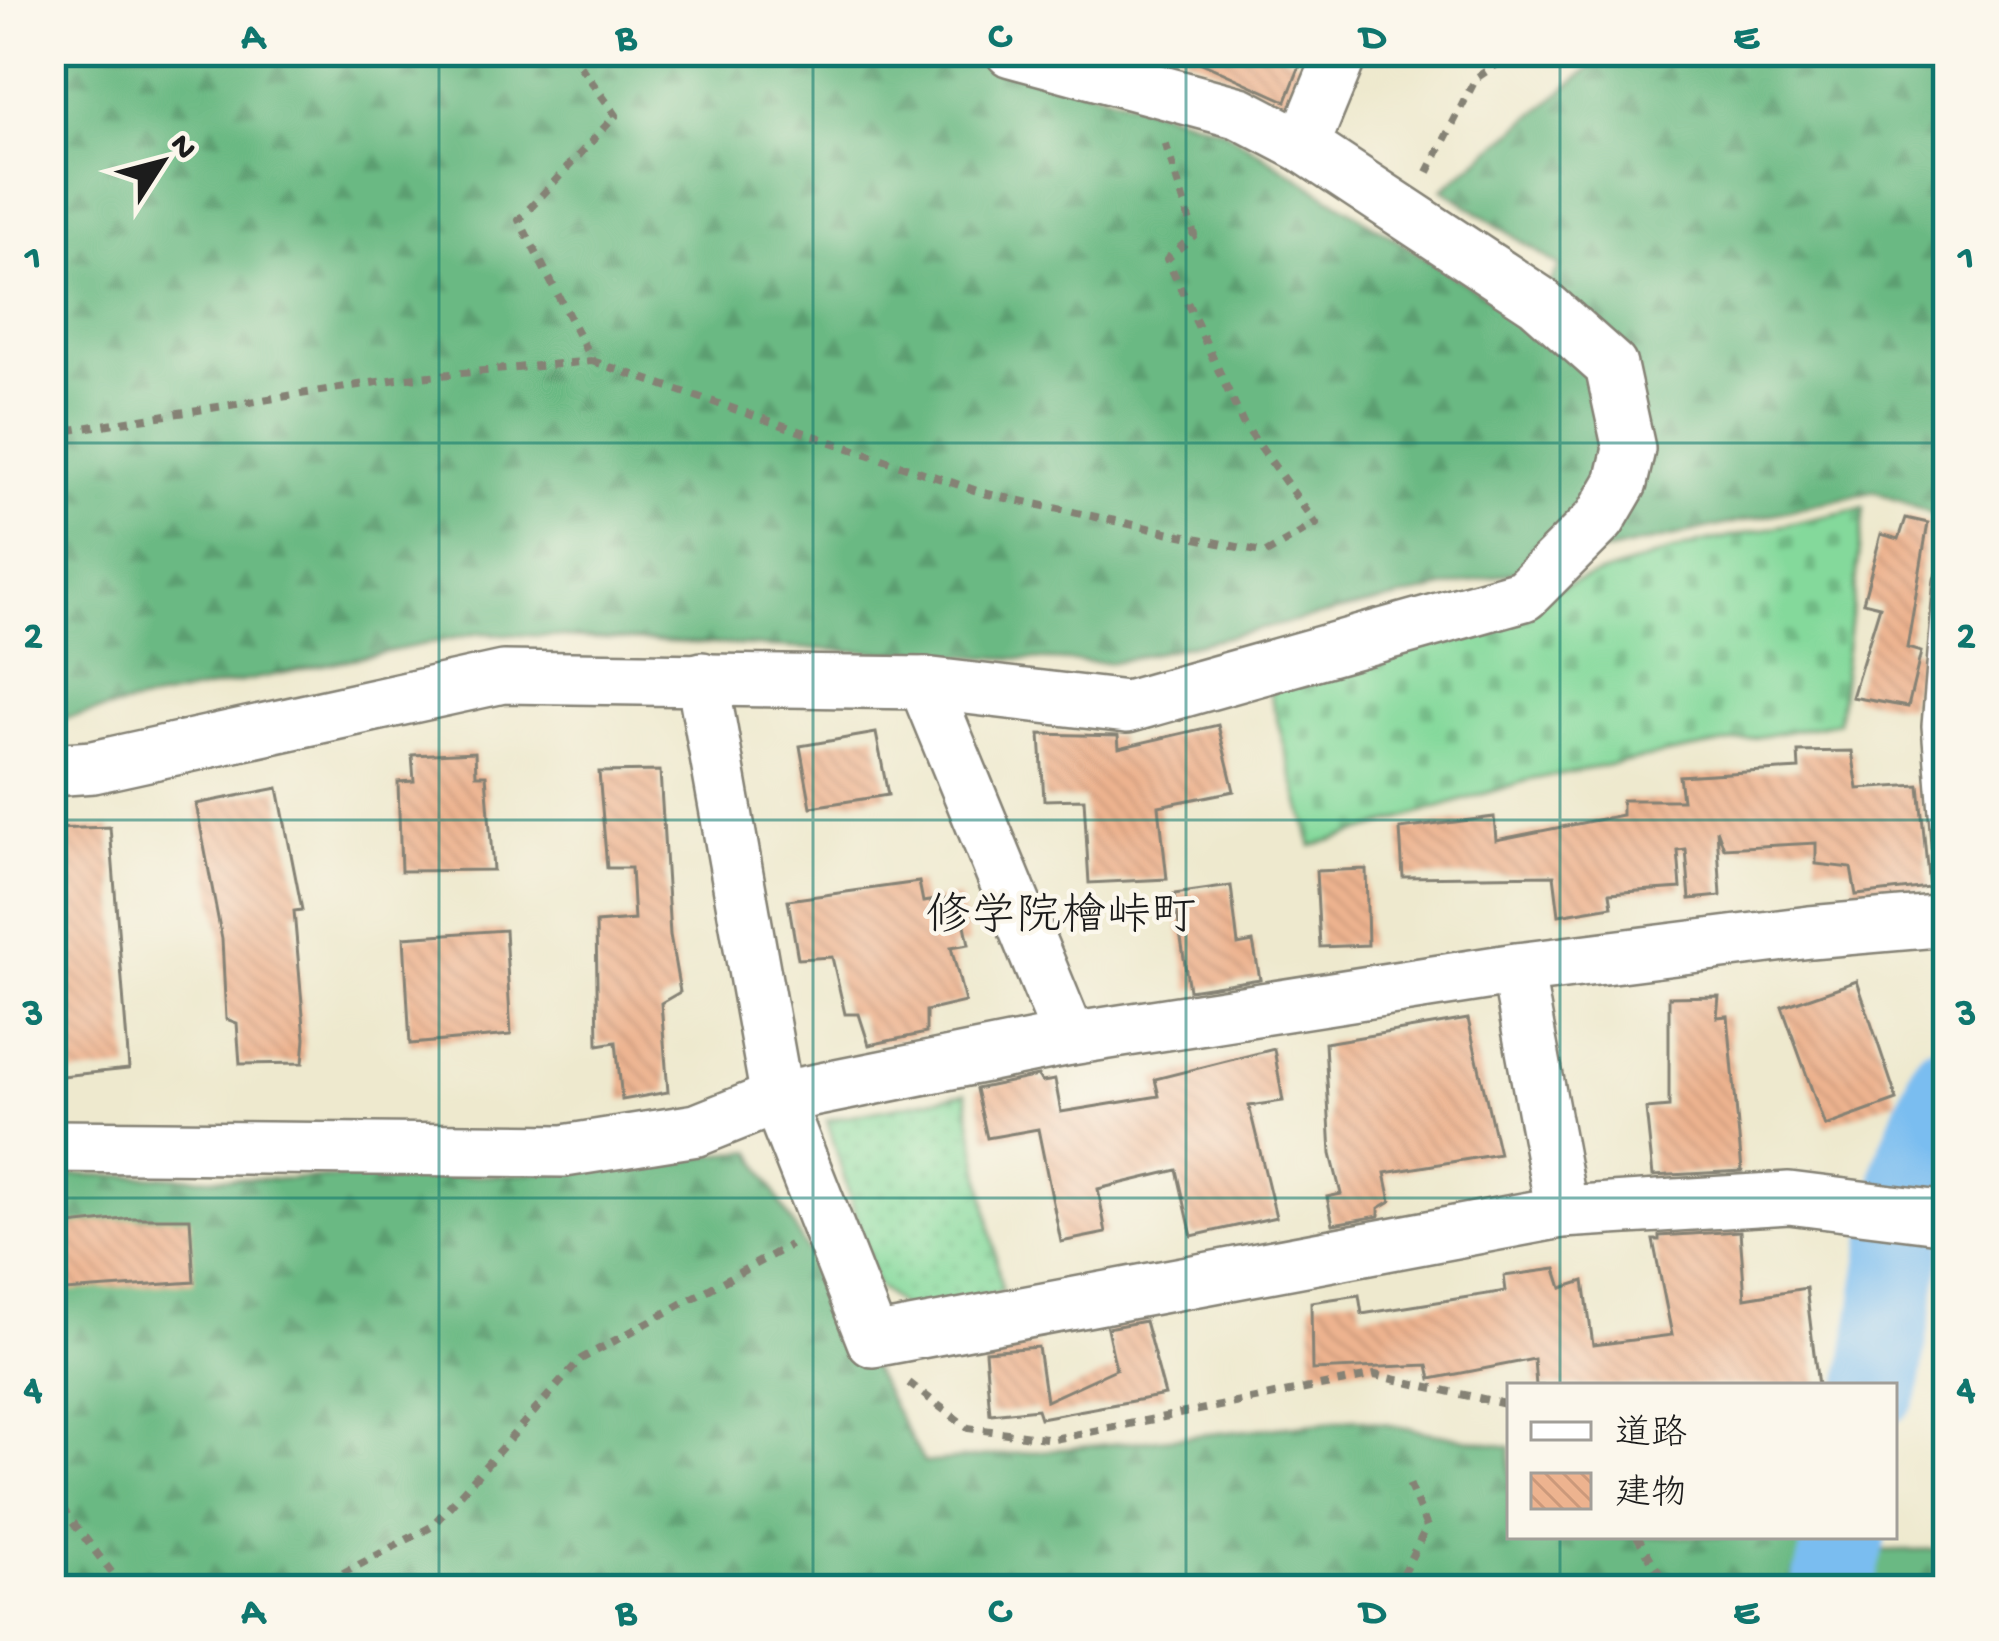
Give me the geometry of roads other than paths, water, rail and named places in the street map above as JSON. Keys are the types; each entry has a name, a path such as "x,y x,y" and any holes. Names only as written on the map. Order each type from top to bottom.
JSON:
{"street":[{"path":"51,770 93,767 503,677 924,683 1126,706 1524,595 1600,519 1621,483 1628,449 1611,366 1538,302 1303,146 1240,112 1011,51"},
{"path":"1303,146 1342,51"},
{"path":"702,678 777,1099 873,1341 1562,1212 1789,1198 1948,1218"},
{"path":"924,683 1070,1039"},
{"path":"51,1146 564,1151 697,1130 777,1099 1070,1039 1517,968 1948,920"},
{"path":"1517,968 1562,1212"}],"lane":[{"path":"1948,583 1936,725 1948,874"}],"waterway":[{"path":"1879,1383 1913,1172 1948,1083"},
{"path":"1831,1590 1844,1539"}],"district":[{"name":"修学院檜峠町","path":"1061,912"}]}
